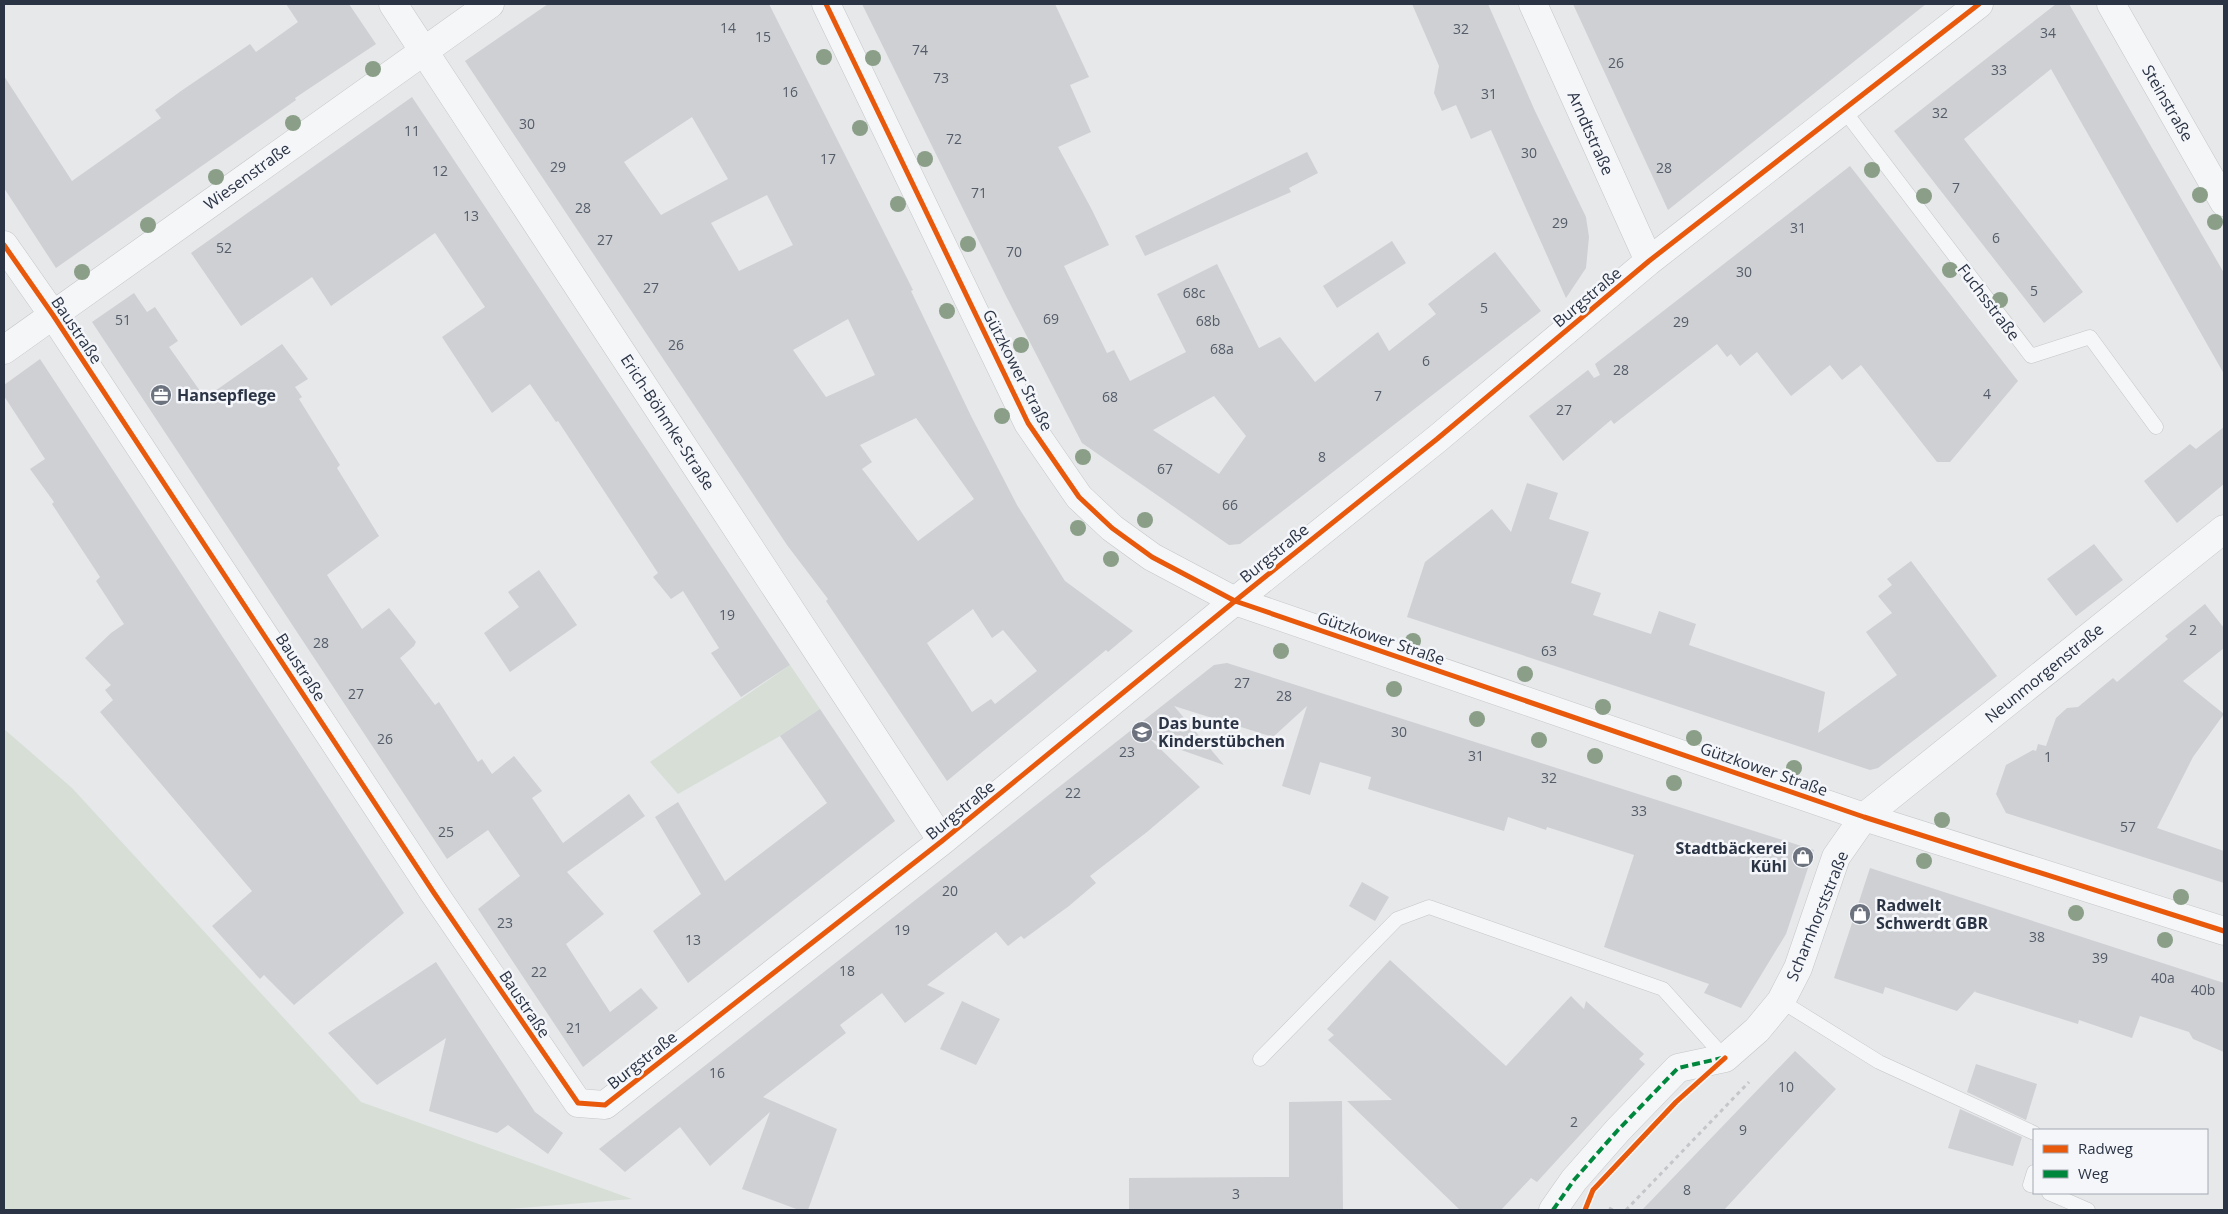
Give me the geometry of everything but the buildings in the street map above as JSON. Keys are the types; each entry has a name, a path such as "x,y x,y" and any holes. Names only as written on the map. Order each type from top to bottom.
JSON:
{"street":[{"name":"Erich-Böhmke-Straße","path":"394,4 942,841"},
{"name":"Wiesenstraße","path":"4,350 490,4"},
{"name":"Gützkower Straße","path":"826,4 1028,423 1079,497 1112,528 1152,557 1235,600 1864,817 2224,931"},
{"name":"Arndtstraße","path":"1532,4 1649,261"},
{"name":"Burgstraße","path":"578,1104 605,1105 942,841 1235,600 1437,439 1649,261 1979,4"},
{"name":"Steinstraße","path":"2111,4 2224,202"},
{"name":"Baustraße","path":"4,245 53,315 434,893 578,1104"},
{"name":"Neunmorgenstraße","path":"1864,817 2224,529"},
{"name":"Scharnhorststraße","path":"1553,1210 1574,1180 1618,1130 1678,1068 1725,1058 1757,1030 1781,1001 1798,968 1836,857 1864,817"}],"lane":[{"name":"Fuchsstraße","path":"1843,110 2031,356 2090,337 2156,428"},
{"path":"1260,1059 1397,919 1429,907 1663,989 1725,1058"},
{"path":"1781,1001 1879,1062 2033,1134"},
{"path":"2033,1175 2030,1184 2033,1186"},
{"path":"2051,1194 2088,1210"}],"path":[{"path":"1626,1210 1753,1078"}],"shaded area":[{"path":"790,665 820,709 780,736 678,794 650,762"},
{"path":"4,729 72,788 361,1102 632,1199 497,1210 4,1210"}],"marked path":[{"path":"1553,1210 1574,1180 1618,1130 1678,1068 1722,1058"}],"cycle path":[{"path":"826,4 1028,423 1079,497 1112,528 1152,557 1235,601 1864,817 2224,931"},
{"path":"4,245 53,315 434,893 578,1103 605,1105 942,841 1235,601 1437,439 1649,261 1979,4"},
{"path":"1585,1210 1593,1190 1676,1102 1725,1058"}],"place":[{"name":"Hansepflege","path":"161,395"},
{"name":"Das bunte Kinderstübchen","path":"1142,732"},
{"name":"Stadtbäckerei Kühl","path":"1803,857"},
{"name":"Radwelt Schwerdt GBR","path":"1860,914"}]}
